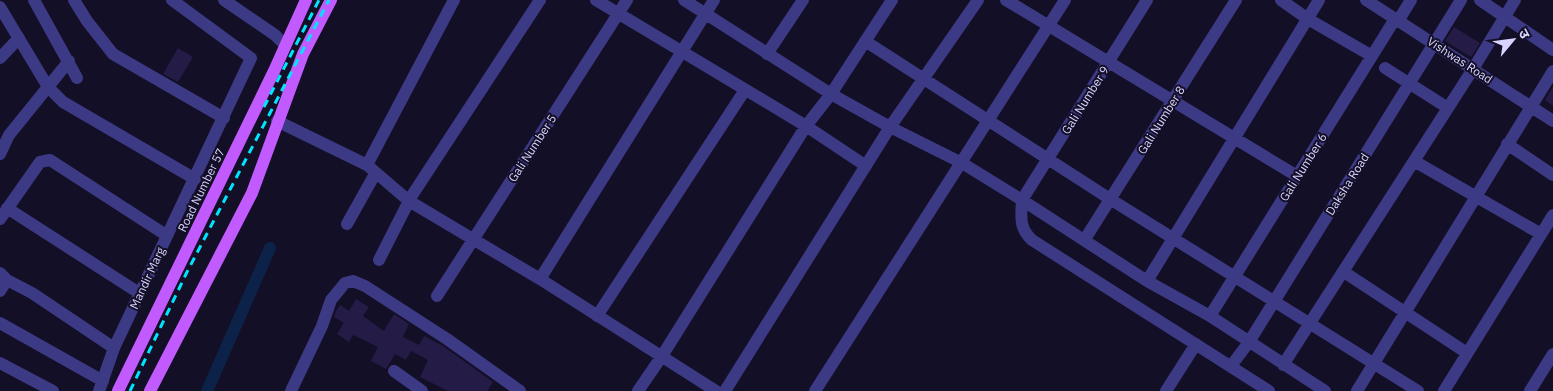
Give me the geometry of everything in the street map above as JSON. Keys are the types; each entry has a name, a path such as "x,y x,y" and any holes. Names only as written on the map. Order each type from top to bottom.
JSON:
{"main road":[{"path":"150,391 252,193 303,54 331,0"},
{"name":"Road Number 57","path":"118,391 274,71 304,1"}],"street":[{"path":"34,0 77,78"},
{"path":"74,0 87,21 113,54 224,118"},
{"name":"Mandir Marg","path":"101,386 114,348 139,293 251,58 172,0"},
{"path":"224,0 275,35 284,44"},
{"path":"347,224 368,167 454,0"},
{"path":"379,260 409,201 540,0"},
{"path":"596,0 806,126 866,166"},
{"name":"Gali Number 5","path":"437,296 626,0"},
{"path":"684,0 831,94 890,127 962,163 1085,239 1148,281 1210,316 1325,391"},
{"path":"540,278 714,0"},
{"path":"767,54 803,0"},
{"path":"638,391 662,356 806,126 831,94 892,0"},
{"path":"725,391 890,127 978,0"},
{"path":"1006,0 1234,140 1297,176"},
{"path":"816,391 1065,0"},
{"name":"Gali Number 9","path":"1022,200 1147,0"},
{"name":"Gali Number 8","path":"1085,239 1236,0"},
{"path":"1281,0 1308,19 1372,56"},
{"path":"1148,281 1319,0"},
{"name":"Vishwas Road","path":"1366,0 1553,121"},
{"name":"Gali Number 6","path":"1210,316 1372,56 1411,0"},
{"name":"Daksha Road","path":"1231,366 1249,342 1461,0"},
{"path":"1480,0 1553,50"},
{"path":"1283,365 1311,324 1515,0"},
{"path":"0,7 48,87 63,102 195,178"},
{"path":"0,58 19,38"},
{"path":"865,41 1110,199 1174,237 1418,391"},
{"path":"0,154 5,139 69,61"},
{"path":"1385,68 1448,108"},
{"path":"1357,391 1376,363 1405,311 1553,71"},
{"path":"597,316 745,90"},
{"path":"277,121 368,167 409,201 540,278 716,391"},
{"path":"1507,144 1553,175"},
{"path":"139,293 4,213 40,162 50,160 166,234"},
{"path":"1414,160 1541,234"},
{"path":"1022,200 1021,224 1024,233 1032,240 1269,391"},
{"path":"1444,391 1553,215"},
{"path":"1344,272 1467,353"},
{"path":"0,291 4,276 114,348"},
{"path":"291,391 322,326 331,300 345,283 354,282 365,286 447,339 520,391"},
{"path":"0,323 101,386"},
{"path":"1166,391 1196,344"},
{"path":"1530,391 1553,354"},
{"path":"0,363 53,391"},
{"path":"394,371 422,391"}],"building":[{"path":"1454,27 1480,43 1471,57 1445,41"},
{"path":"178,48 193,57 178,82 163,74"},
{"path":"1553,87 1553,106 1545,100"},
{"path":"356,299 369,307 363,316 384,331 394,314 409,324 403,337 419,345 424,336 443,346 493,382 487,391 448,391 420,377 428,360 411,351 406,360 395,354 386,369 371,361 378,347 353,335 349,342 337,334 344,323 334,317 336,311 340,305 349,311"}],"waterway":[{"path":"207,391 270,248"}],"railway":[{"path":"264,107 319,0"},
{"path":"130,391 187,272 329,0"}]}
